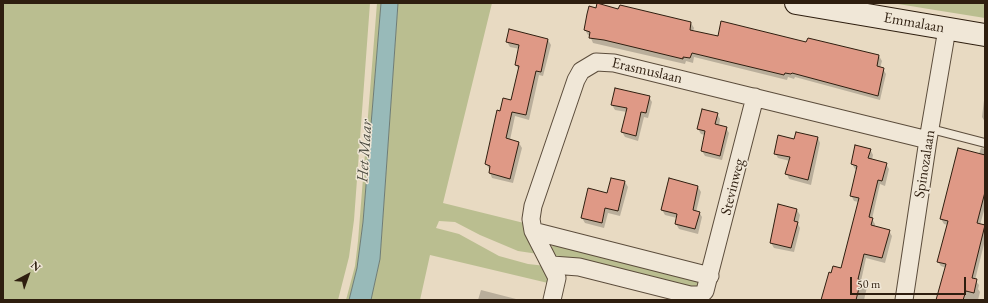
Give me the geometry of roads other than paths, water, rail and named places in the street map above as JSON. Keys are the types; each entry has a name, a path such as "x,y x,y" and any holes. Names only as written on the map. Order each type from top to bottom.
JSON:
{"main road":[{"name":"Emmalaan","path":"796,3 823,5 985,35"}],"street":[{"name":"Spinozalaan","path":"904,300 947,29"},
{"name":"Erasmuslaan","path":"552,300 557,278 552,265 533,231 531,219 533,206 576,80 581,71 587,66 596,62 609,62 755,97 929,135"},
{"name":"Stevinweg","path":"552,265 579,267 690,295 701,295 705,291 710,276 755,97"},
{"path":"533,231 710,276"}],"lane":[{"path":"929,135 985,143"}],"water":[{"path":"381,3 398,3 380,259 371,300 349,300 357,268 363,222"}],"water label":[{"name":"Het Maar","path":"365,151"}]}
